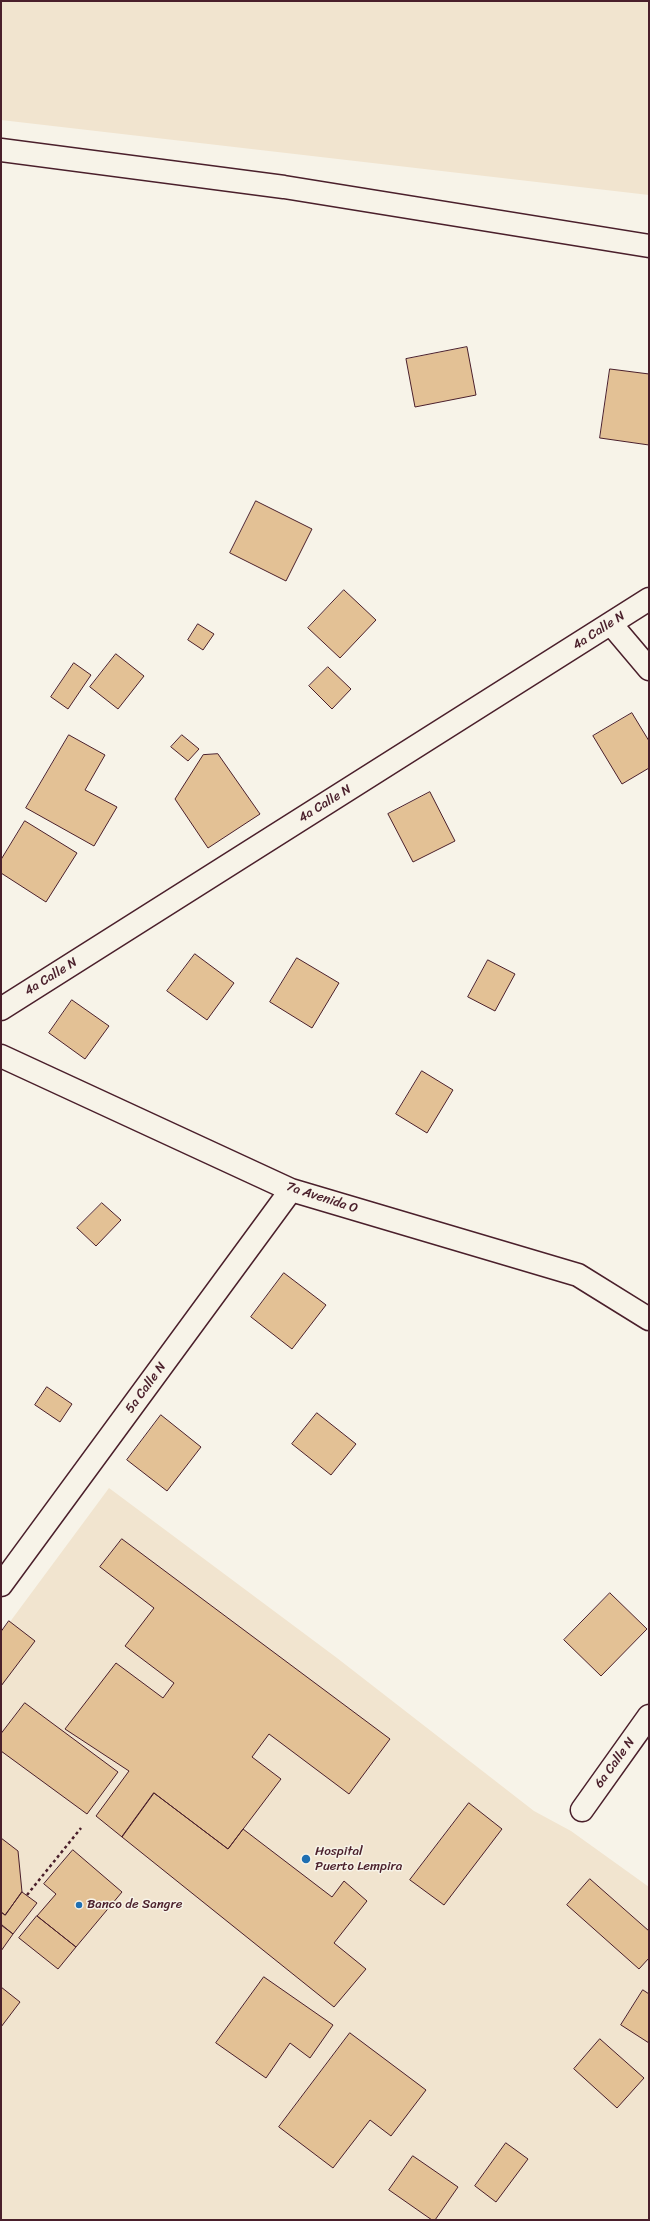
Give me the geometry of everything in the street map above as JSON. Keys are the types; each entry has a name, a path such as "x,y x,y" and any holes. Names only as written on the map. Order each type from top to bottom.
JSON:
{"street":[{"path":"1,150 284,187 649,246"},
{"name":"4a Calle N","path":"1,1009 649,599"},
{"path":"611,624 649,669"},
{"name":"7a Avenida O","path":"1,1056 291,1190 578,1275 649,1319"},
{"name":"5a Calle N","path":"1,1585 291,1190"},
{"name":"6a Calle N","path":"582,1810 649,1716"}],"path":[{"path":"27,1895 81,1828"}],"shaded area":[{"path":"1,1 649,1 649,195 1,120"},
{"name":"Hospital Puerto Lempira","path":"109,1488 337,1658 534,1811 571,1831 649,1887 649,2220 1,2220 1,1634"}],"building":[{"path":"467,347 476,395 415,407 406,359"},
{"path":"610,369 649,374 649,445 600,438"},
{"path":"256,501 312,529 286,581 230,553"},
{"path":"344,590 376,620 340,658 308,628"},
{"path":"198,624 214,634 203,650 188,640"},
{"path":"116,654 144,676 118,709 90,687"},
{"path":"74,663 91,675 68,709 51,697"},
{"path":"328,667 351,689 332,709 309,686"},
{"path":"632,713 649,741 649,768 622,784 593,736"},
{"path":"69,735 105,755 85,790 117,807 94,846 26,808"},
{"path":"182,735 199,749 188,761 171,747"},
{"path":"218,754 260,814 208,848 175,799 203,755"},
{"path":"430,792 455,841 413,862 388,814"},
{"path":"25,821 77,853 46,902 1,873 1,860"},
{"path":"195,954 234,983 207,1020 167,991"},
{"path":"297,958 339,983 312,1028 270,1002"},
{"path":"488,960 515,974 495,1011 468,997"},
{"path":"72,1000 109,1026 85,1059 49,1033"},
{"path":"422,1071 453,1090 427,1133 396,1114"},
{"path":"102,1203 121,1220 96,1246 77,1228"},
{"path":"284,1273 326,1305 292,1349 251,1317"},
{"path":"47,1387 72,1404 60,1422 35,1405"},
{"path":"317,1413 356,1444 331,1475 292,1444"},
{"path":"161,1415 201,1447 167,1491 127,1460"},
{"path":"122,1539 390,1739 349,1794 269,1734 252,1757 281,1779 228,1849 154,1793 122,1837 96,1816 129,1771 65,1729 116,1663 163,1698 174,1683 125,1646 154,1608 100,1567"},
{"path":"610,1593 647,1629 601,1676 564,1640"},
{"path":"9,1621 35,1641 1,1686 1,1632"},
{"path":"25,1703 118,1772 87,1814 1,1751 1,1734"},
{"path":"154,1793 228,1849 243,1829 332,1897 344,1881 367,1901 334,1943 366,1969 334,2007 122,1837"},
{"path":"469,1803 502,1829 444,1905 410,1880"},
{"path":"1,1838 18,1851 22,1892 5,1915 1,1912"},
{"name":"Banco de Sangre","path":"73,1850 122,1892 76,1947 37,1916 56,1894 44,1884"},
{"path":"590,1879 649,1931 649,1958 639,1969 567,1905"},
{"path":"22,1892 37,1903 13,1934 1,1925 1,1912 5,1915"},
{"path":"37,1916 76,1947 58,1969 19,1938"},
{"path":"2,1925 13,1934 1,1951 1,1926"},
{"path":"264,1977 333,2025 310,2058 290,2043 266,2078 216,2043"},
{"path":"1,1987 20,2002 1,2027"},
{"path":"643,1990 649,1994 649,2043 621,2025"},
{"path":"350,2033 426,2090 391,2136 370,2120 333,2168 279,2127"},
{"path":"600,2039 644,2078 617,2108 574,2069"},
{"path":"506,2143 528,2159 496,2202 475,2186"},
{"path":"413,2156 458,2187 435,2220 432,2220 389,2190"}],"place":[{"name":"Hospital Puerto Lempira","path":"306,1859"},
{"name":"Banco de Sangre","path":"79,1905"}]}
